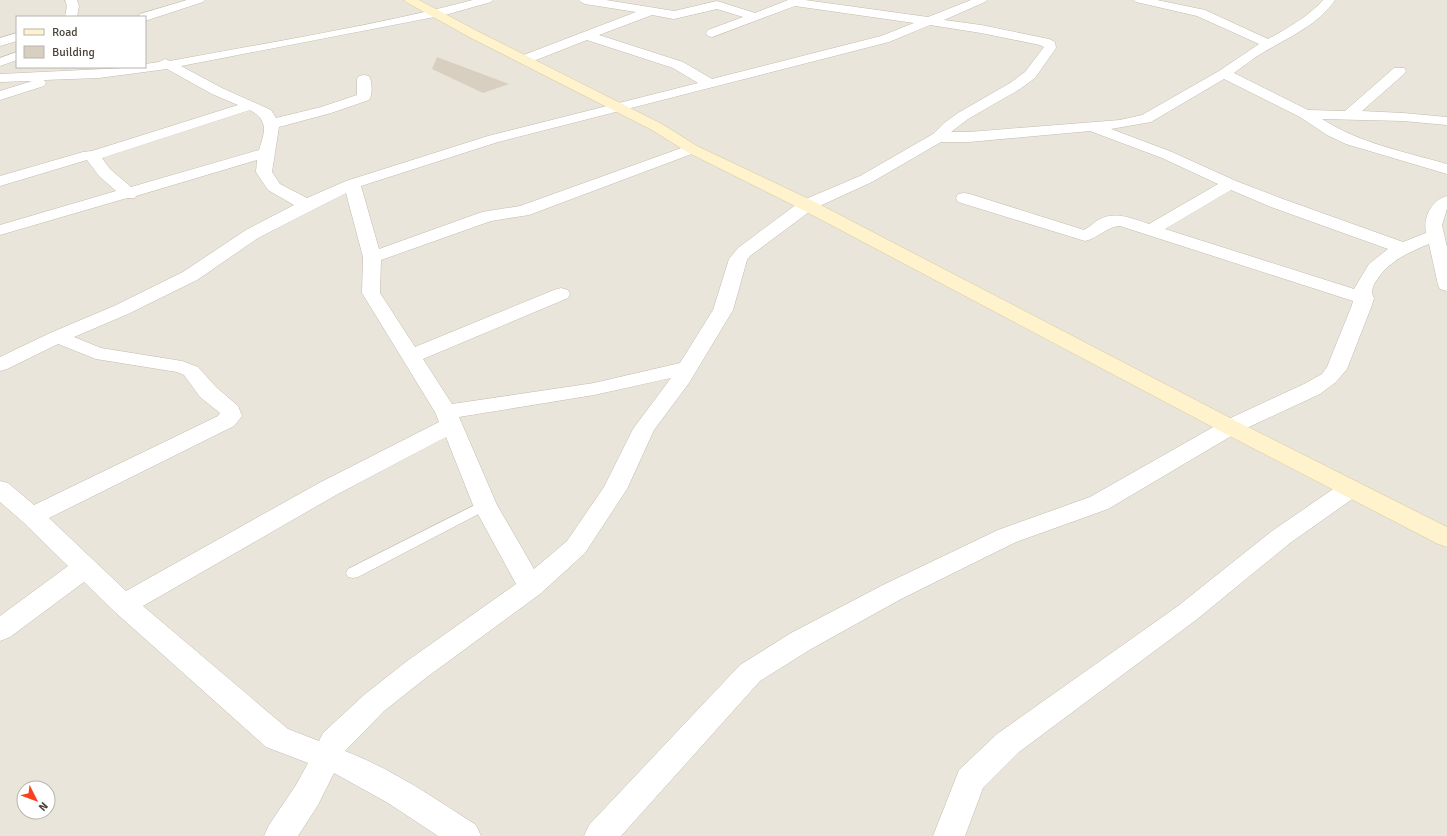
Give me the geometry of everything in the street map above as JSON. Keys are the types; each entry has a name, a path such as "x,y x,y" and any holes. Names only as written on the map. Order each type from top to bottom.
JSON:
{"street":[{"path":"71,0 73,6 71,16"},
{"path":"146,16 198,0"},
{"path":"410,0 475,35 526,59 657,127 692,149 807,205 1230,427 1447,538"},
{"path":"146,68 230,55 487,0"},
{"path":"585,0 628,8 646,6 678,15 716,2 756,17"},
{"path":"0,365 56,337 121,310 190,276 252,234 308,204 352,184 492,139 886,39 981,0"},
{"path":"1140,0 1201,13 1269,44"},
{"path":"938,138 969,137 1120,124 1146,119 1224,74 1258,50 1294,30 1320,11 1328,0"},
{"path":"280,836 307,795 334,742 374,703 417,669 531,587 576,547 615,489 644,429 687,368 723,310 738,260 744,252 807,205 866,179 938,138 949,126 994,100 1030,75 1041,58 1050,48 1050,45 1044,42 991,31 797,1 712,33"},
{"path":"526,59 588,36 646,6"},
{"path":"588,36 678,65 710,84"},
{"path":"0,42 16,37"},
{"path":"146,54 217,91 266,113 272,124 264,172 269,182 274,187 308,204"},
{"path":"0,62 16,56"},
{"path":"0,78 107,73 145,68"},
{"path":"1349,115 1399,71"},
{"path":"0,96 63,74"},
{"path":"1224,74 1305,114 1332,132 1351,141 1447,169"},
{"path":"272,124 326,110 364,97 364,79"},
{"path":"0,181 88,154 93,156 251,105"},
{"path":"1305,114 1447,120"},
{"path":"1091,126 1167,155 1230,184 1277,203 1403,248"},
{"path":"372,257 488,216 523,211 692,149"},
{"path":"0,230 129,194 266,153"},
{"path":"93,156 106,174 129,194"},
{"path":"352,184 372,257 371,293 412,356 449,418 485,505 531,587"},
{"path":"1152,231 1159,225 1230,184"},
{"path":"964,198 1085,236 1096,231 1104,222 1111,220 1121,221 1364,298"},
{"path":"1447,201 1439,207 1433,225 1434,236 1447,285"},
{"path":"600,836 750,673 801,642 892,592 1007,536 1099,503 1230,427 1312,389 1329,378 1337,369 1362,305 1364,298 1363,287 1375,268 1391,254 1434,236"},
{"path":"412,356 561,294"},
{"path":"32,516 226,421 231,416 230,411 208,392 196,376 186,369 96,353 56,337"},
{"path":"124,606 252,530 406,447 449,418 594,389 687,368"},
{"path":"0,489 32,516 86,567 124,606 277,738 327,756 352,767 399,794 465,836"},
{"path":"949,836 970,780 1008,743 1187,613 1282,537 1350,489"},
{"path":"0,630 86,567"}],"lane":[{"path":"353,573 485,505"}],"shaded area":[{"path":"0,0 1447,0 1447,836 0,836"}],"building":[{"path":"437,57 509,84 483,93 432,69"}]}
